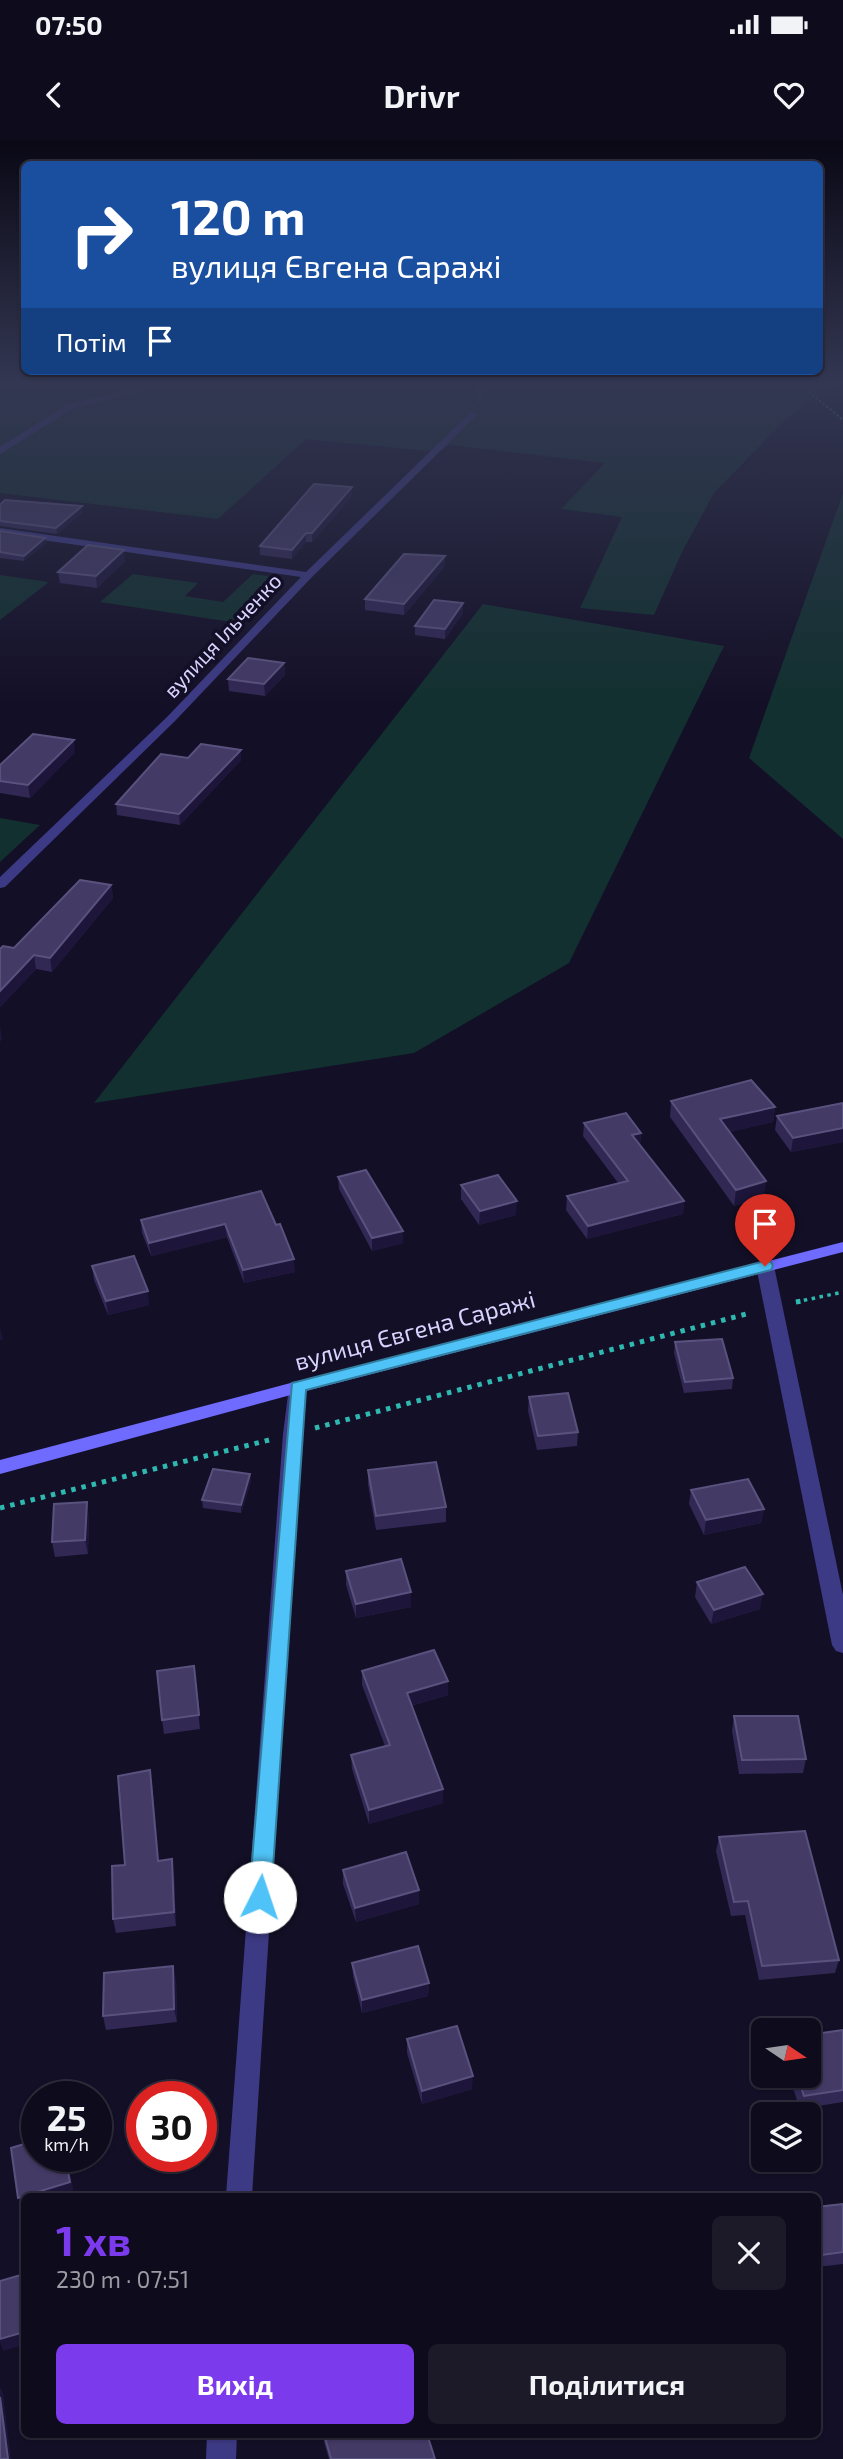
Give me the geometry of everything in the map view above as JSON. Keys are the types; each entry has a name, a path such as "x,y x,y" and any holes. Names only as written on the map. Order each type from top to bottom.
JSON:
{"main road":[{"name":"вулиця Євгена Саражі","path":"0,1467 298,1387 843,1247"}],"street":[{"name":"вулиця Ільченко","path":"0,884 171,719 308,575 396,489"},
{"path":"0,531 308,575"},
{"path":"765,1266 843,1645"},
{"path":"239,2193 292,1434 298,1387"},
{"path":"221,2459 222,2438"}],"path":[{"path":"0,1508 773,1307 843,1292"}],"green space":[{"path":"0,489 251,489 218,519 0,493"},
{"path":"580,489 718,489 682,552 654,615 580,608 622,517 561,509"},
{"path":"843,493 843,839 749,758"},
{"path":"133,574 198,583 185,596 223,602 253,574 284,578 238,623 100,602"},
{"path":"0,575 49,582 0,620"},
{"path":"483,604 724,646 569,963 414,1053 94,1103"},
{"path":"0,818 40,825 0,862"}],"building":[{"path":"309,489 350,489 312,533 306,533 292,550 260,546"},
{"path":"5,500 82,506 56,528 0,521 0,505"},
{"path":"0,531 45,538 24,556 0,552"},
{"path":"88,545 124,550 96,576 58,572"},
{"path":"404,554 445,556 404,604 365,599"},
{"path":"434,600 463,603 445,629 415,626"},
{"path":"248,658 284,663 264,684 228,679"},
{"path":"33,734 74,740 28,785 0,781 0,765"},
{"path":"201,744 241,750 179,814 116,804 161,754 188,758"},
{"path":"80,880 111,885 50,958 34,955 0,991 0,949 3,946 14,948"},
{"path":"751,1080 775,1107 720,1119 766,1181 736,1190 671,1101"},
{"path":"843,1103 843,1128 793,1138 777,1116"},
{"path":"626,1113 641,1133 632,1135 684,1201 588,1226 567,1196 628,1181 584,1123"},
{"path":"366,1170 403,1231 372,1238 338,1177"},
{"path":"498,1175 517,1201 480,1211 461,1185"},
{"path":"261,1191 276,1225 280,1224 294,1259 243,1270 225,1224 149,1243 141,1220"},
{"path":"134,1256 148,1291 106,1301 92,1266"},
{"path":"722,1339 733,1378 685,1382 675,1342"},
{"path":"568,1393 578,1432 538,1436 529,1397"},
{"path":"436,1462 446,1507 376,1516 368,1470"},
{"path":"213,1469 250,1474 241,1505 202,1500"},
{"path":"748,1479 764,1509 706,1520 691,1490"},
{"path":"87,1502 85,1540 52,1542 54,1504"},
{"path":"401,1559 411,1592 356,1604 346,1571"},
{"path":"745,1567 763,1594 714,1610 697,1582"},
{"path":"434,1650 448,1681 407,1693 443,1789 369,1810 351,1755 390,1745 362,1671"},
{"path":"194,1666 199,1715 162,1720 157,1671"},
{"path":"734,1716 798,1716 806,1759 742,1760"},
{"path":"150,1770 158,1861 172,1859 174,1912 113,1919 112,1866 125,1865 118,1776"},
{"path":"805,1831 839,1960 762,1966 748,1901 734,1902 719,1837"},
{"path":"406,1852 419,1890 355,1908 343,1870"},
{"path":"418,1946 429,1983 362,2000 352,1963"},
{"path":"173,1966 174,2009 103,2016 104,1973"},
{"path":"457,2026 473,2076 422,2091 407,2039"},
{"path":"843,2030 843,2090 804,2096 801,2088 821,2088 821,2033"},
{"path":"21,2145 21,2172 68,2172 70,2182 34,2193 21,2193 18,2198 11,2148"},
{"path":"843,2204 843,2252 822,2255 821,2207"},
{"path":"21,2275 21,2333 0,2339 0,2281"},
{"path":"0,2397 8,2459 0,2459"},
{"path":"325,2438 428,2438 435,2459 331,2459"}],"route":[{"path":"260,1897 292,1434 298,1387 765,1266"}]}
